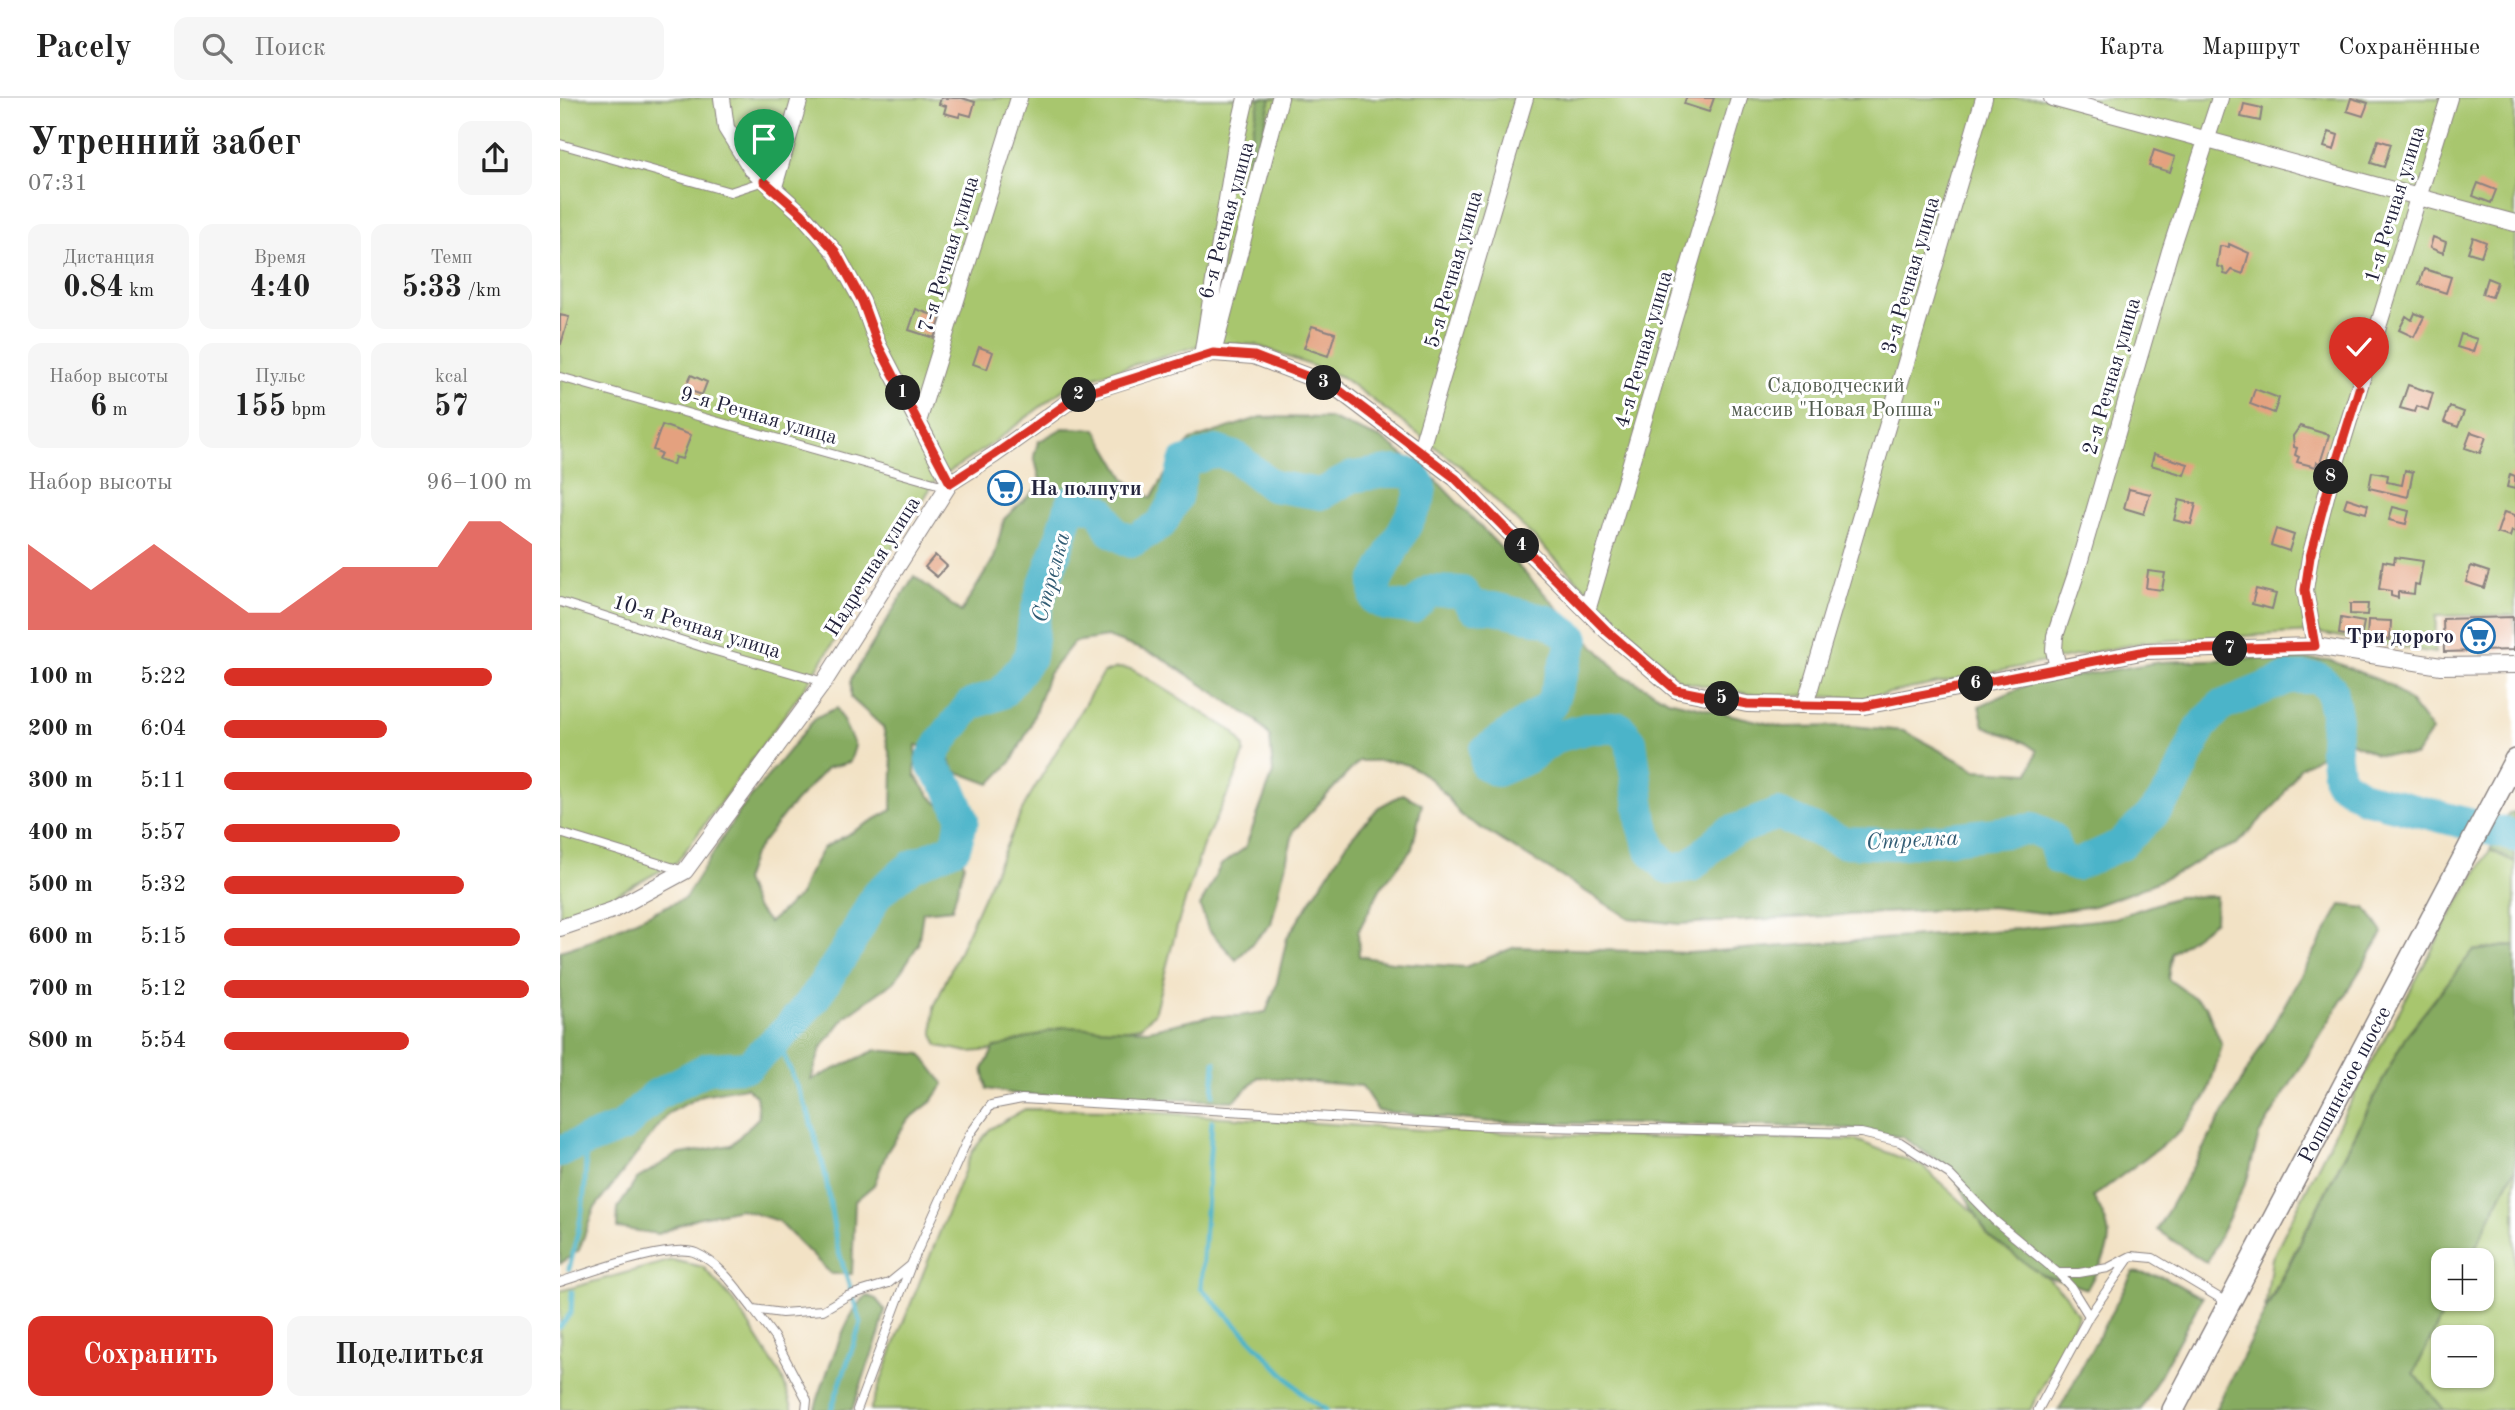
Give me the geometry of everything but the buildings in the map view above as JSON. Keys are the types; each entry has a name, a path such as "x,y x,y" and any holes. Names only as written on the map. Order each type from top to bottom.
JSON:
{"main road":[{"name":"Ропшинское шоссе","path":"2173,1410 2515,760"}],"street":[{"path":"722,98 726,128 751,168 802,214 835,251 862,301 878,345 949,485"},
{"path":"768,186 800,98"},
{"name":"7-я Речная улица","path":"918,422 1019,98"},
{"name":"6-я Речная улица","path":"1208,355 1237,137 1246,98"},
{"name":"6-я Речная улица","path":"1208,355 1280,98"},
{"name":"5-я Речная улица","path":"1420,452 1525,98"},
{"name":"4-я Речная улица","path":"1587,611 1739,98"},
{"name":"3-я Речная улица","path":"1805,705 1984,98"},
{"path":"2052,98 2515,223"},
{"name":"2-я Речная улица","path":"2058,668 2054,650 2055,636 2075,577 2170,251 2220,98"},
{"name":"1-я Речная улица","path":"2315,646 2305,590 2310,557 2329,485 2449,98"},
{"name":"Надречная улица","path":"560,928 613,911 685,872 824,682 949,485 1078,396 1208,355 1254,356 1335,387 1455,478 1607,631 1676,690 1747,704 1864,706 2146,651 2315,646 2441,666 2515,665"}],"lane":[{"path":"560,144 730,192 768,186"},
{"name":"9-я Речная улица","path":"560,377 949,485"},
{"name":"10-я Речная улица","path":"560,602 824,682"},
{"path":"560,833 685,872"},
{"path":"857,1410 911,1265 970,1134 991,1105 1022,1099 1486,1126 1861,1133 1899,1142 1949,1174 1994,1220 2071,1287 2089,1316"},
{"path":"560,1282 672,1250 694,1252 713,1263 733,1283 774,1337 807,1400 806,1410"},
{"path":"2057,1273 2079,1273 2108,1268 2131,1256 2153,1258 2228,1303"},
{"path":"2038,1410 2089,1316 2131,1256"},
{"path":"753,1309 782,1313 823,1310 847,1296 889,1283 911,1265"}],"green space":[{"name":"Садоводческий массив \"Новая Ропша\"","path":"560,98 2515,98 2515,634 2514,615 2436,616 2435,653 2312,632 2145,642 1864,698 1749,694 1680,681 1463,468 1342,377 1256,345 1211,342 1072,383 990,445 935,481 810,680 677,862 604,901 560,915"},
{"path":"1260,98 1271,98 1216,324 1256,114"},
{"path":"1261,417 1329,418 1384,440 1436,480 1621,674 1668,700 1783,727 1852,726 1904,731 1976,770 2029,773 2037,751 2024,742 1984,726 1979,706 2029,684 2160,662 2255,658 2330,660 2391,685 2411,703 2432,731 2415,756 2376,754 2346,740 2300,768 2279,801 2237,844 2206,856 2186,869 2138,890 2094,906 2043,913 1991,907 1679,924 1629,918 1460,815 1434,783 1408,765 1393,761 1359,761 1294,830 1271,924 1236,960 1208,929 1200,906 1221,865 1245,848 1273,773 1270,737 1257,721 1159,656 1107,637 1074,642 1048,675 1030,727 1012,761 990,784 955,771 944,751 916,745 915,775 930,796 953,817 964,865 952,909 923,912 918,945 895,981 846,1016 821,1048 811,1080 876,1050 921,1054 944,1084 932,1101 907,1121 887,1152 874,1185 855,1201 852,1274 831,1274 778,1221 740,1209 696,1218 658,1234 617,1228 618,1208 637,1179 676,1155 731,1145 759,1117 756,1096 746,1087 702,1095 669,1113 594,1209 579,1250 560,1264 560,951 585,943 685,898 738,813 816,717 837,708 855,746 850,762 827,768 785,813 753,855 744,881 755,907 769,923 800,895 805,880 823,848 892,810 893,768 883,727 851,698 851,679 914,576 961,612 994,558 1004,519 1041,484 1034,456 1038,442 1063,428 1096,429 1126,480 1151,498 1178,454 1191,440"},
{"path":"1117,668 1131,669 1234,732 1244,747 1234,781 1203,845 1178,923 1154,1014 1140,1027 1006,1049 969,1052 938,1046 933,1034 934,1007 1025,804 1103,673"},
{"path":"1403,794 1422,804 1412,849 1380,889 1358,932 1359,956 1392,962 1465,967 1515,947 1689,953 2017,929 2114,918 2177,897 2216,896 2215,921 2172,953 2168,979 2206,1006 2222,1045 2207,1095 2180,1132 2093,1197 2107,1224 2109,1234 2106,1253 2087,1289 2042,1275 1988,1236 1951,1170 1902,1137 1832,1127 1490,1122 1378,1111 1362,1086 1258,1077 1234,1101 1021,1095 987,1089 983,1069 994,1048 1063,1027 1148,1030 1211,1016 1266,1012 1276,986 1287,938 1350,839 1379,807"},
{"path":"2515,812 2515,862 2490,850 2509,813"},
{"path":"2490,850 2515,862 2515,945 2473,951 2405,1037 2265,1309 2272,1258 2343,1116 2448,920"},
{"path":"2341,905 2366,908 2383,933 2259,1135 2247,1180 2207,1263 2157,1230"},
{"path":"2515,945 2515,1168 2475,1248 2431,1248 2431,1311 2444,1311 2437,1325 2431,1325 2431,1338 2414,1373 2444,1410 2215,1410 2405,1037 2473,951"},
{"path":"1025,1109 1118,1110 1421,1130 1653,1138 1856,1140 1922,1166 2065,1294 2078,1315 2030,1410 870,1410 972,1152 990,1129"},
{"path":"2515,1168 2515,1410 2444,1410 2414,1373 2431,1338 2431,1388 2494,1388 2494,1325 2437,1325 2444,1311 2494,1311 2494,1248 2475,1248"},
{"path":"672,1260 703,1267 735,1303 782,1377 793,1410 560,1410 560,1291"},
{"path":"2133,1272 2164,1277 2202,1298 2141,1410 2059,1410"},
{"path":"868,1296 876,1299 885,1310 880,1332 852,1410 814,1410 844,1329 860,1302"}],"waterway":[{"name":"Стрелка","path":"560,1151 622,1127 656,1095 708,1068 748,1066 789,1028 815,997 848,947 877,894 912,866 955,847 963,819 950,788 933,767 931,760 942,740 970,705 1002,693 1030,657 1034,620 1043,586 1072,501 1101,510 1111,531 1131,542 1161,524 1176,498 1184,463 1216,451 1237,458 1272,486 1321,494 1352,477 1395,471 1414,474 1421,487 1419,500 1375,584 1376,600 1386,605 1412,608 1430,591 1462,592 1473,607 1494,608 1548,621 1574,639 1551,705 1485,751 1486,765 1497,771 1528,758 1556,737 1590,728 1620,728 1631,741 1642,822 1651,850 1669,869 1691,866 1725,834 1778,814 1843,842 1895,844 2033,829 2052,838 2059,859 2076,865 2120,845 2153,814 2174,786 2201,727 2221,706 2289,678 2318,678 2331,689 2336,714 2335,750 2339,781 2364,797 2515,836"},
{"path":"777,1039 808,1112 825,1173 837,1246 861,1323 831,1410"},
{"path":"1213,1095 1215,1062"},
{"path":"1212,1121 1201,1288 1306,1397 1326,1410"},
{"path":"569,1269 583,1206 585,1143"},
{"path":"560,1327 571,1313 572,1292"}],"place":[{"name":"На полпути","path":"1005,488"},
{"name":"Три дорого","path":"2478,636"}],"route":[{"path":"764,181 802,214 835,251 862,301 878,345 950,483 1078,396 1213,353 1254,356 1335,387 1455,478 1607,631 1676,690 1747,704 1864,706 2146,651 2315,646 2305,590 2310,557 2359,389"}]}
